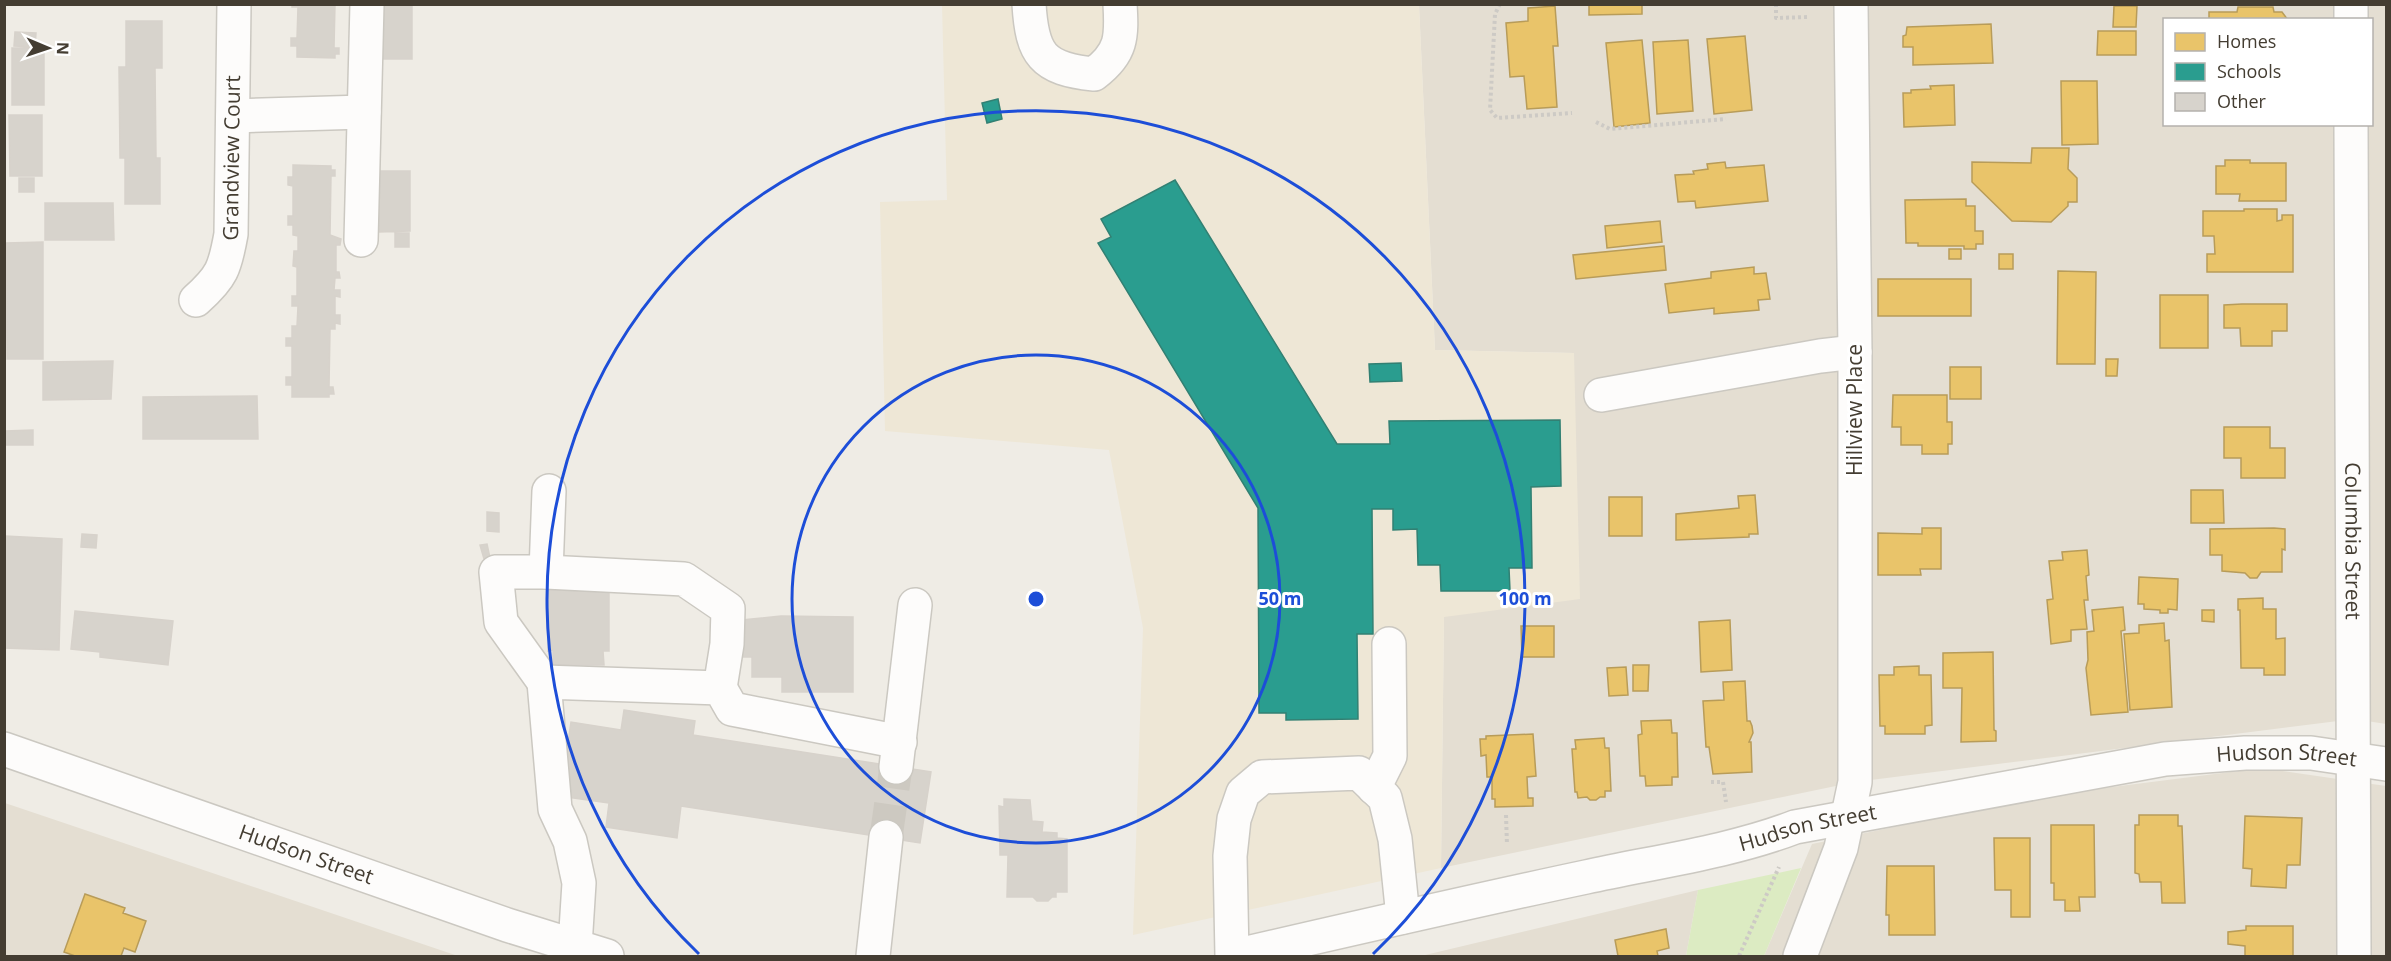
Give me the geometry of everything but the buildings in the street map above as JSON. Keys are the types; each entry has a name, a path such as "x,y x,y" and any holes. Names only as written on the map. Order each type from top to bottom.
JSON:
{"street":[{"name":"Grandview Court","path":"196,300 215,284 226,261 229,243 234,4"},
{"path":"361,240 367,4"},
{"path":"1029,4 1035,46 1050,62 1070,72 1094,74 1109,63 1122,36 1120,4"},
{"name":"Hillview Place","path":"1800,957 1841,848 1850,816 1855,782 1855,352 1851,4"},
{"path":"233,116 364,112"},
{"name":"Columbia Street","path":"2351,126 2354,957"},
{"path":"1601,395 1820,356 1855,352"},
{"path":"546,572 549,491"},
{"path":"576,946 579,883 570,841 555,809 544,682 501,622 496,572 546,572 684,579 729,609 727,644 720,688 732,709 898,754 915,605"},
{"path":"1374,788 1390,756 1389,644"},
{"path":"544,682 720,688"},
{"name":"Hudson Street","path":"4,750 507,925 607,957"},
{"name":"Hudson Street","path":"1233,957 1402,917 1711,850 1775,834 1795,826 2165,759 2245,753 2311,753 2386,764"},
{"path":"1233,957 1230,856 1234,819 1243,793 1262,777 1359,773 1385,798 1395,839 1402,917"},
{"path":"873,957 886,837"}],"path":[{"path":"1500,4 1496,14 1490,110 1497,118 1572,114"},
{"path":"1776,4 1776,18 1808,17"},
{"path":"1596,122 1610,129 1726,119"},
{"path":"1711,782 1723,782 1726,802"},
{"path":"1506,815 1507,845"},
{"path":"1739,957 1781,863"}],"shaded area":[{"path":"942,5 1419,5 1435,350 1574,353 1580,599 1444,617 1441,868 1133,935 1143,628 1109,450 885,431 880,202 947,200"},
{"path":"1419,5 2386,5 2386,724 2354,719 1855,782 1441,868 1444,617 1574,353 1435,350"},
{"path":"2262,768 2386,786 2386,956 1764,956 1812,844 2049,795"},
{"path":"5,803 458,956 5,956"},
{"path":"1698,890 1686,956 1421,956"}],"green space":[{"path":"1801,868 1764,956 1686,956 1698,890"}],"tunnel":[{"path":"886,837 896,767"}]}
